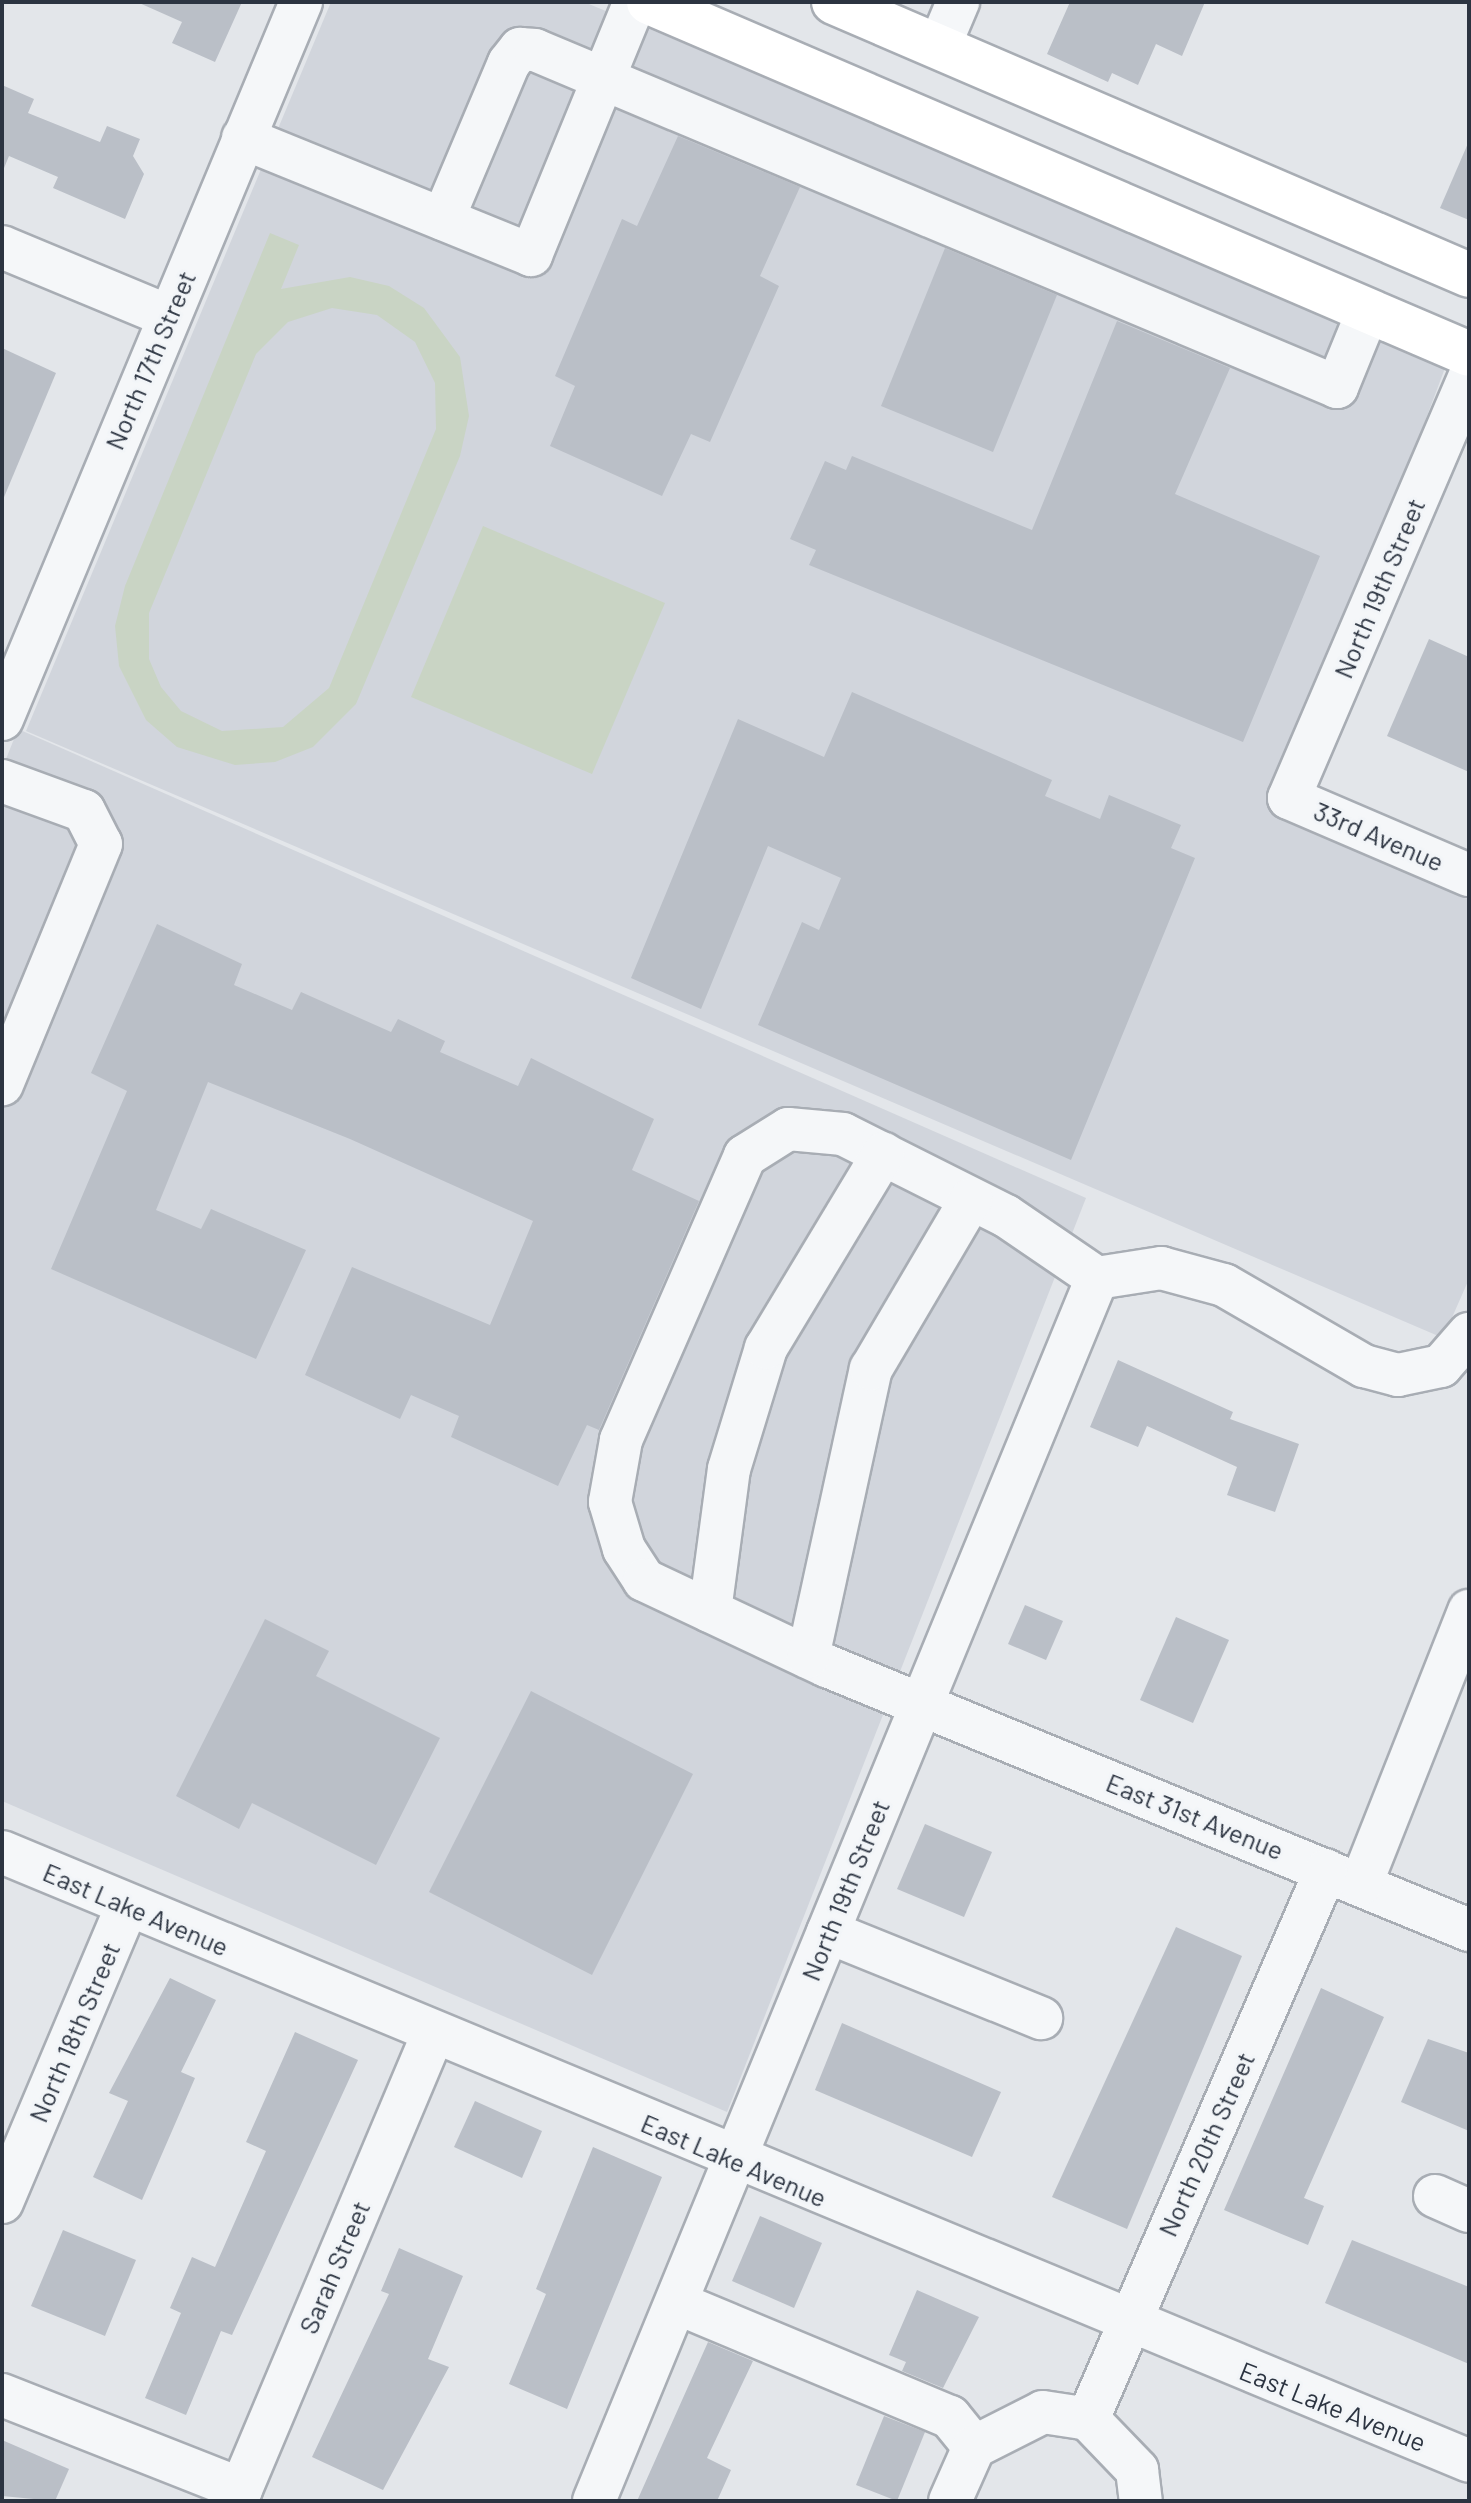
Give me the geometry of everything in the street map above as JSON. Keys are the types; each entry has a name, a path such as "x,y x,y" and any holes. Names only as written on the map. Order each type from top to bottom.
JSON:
{"main road":[{"path":"649,2 1469,354"},
{"path":"834,2 1469,275"}],"street":[{"name":"North 17th Street","path":"2,719 301,2"},
{"path":"243,138 531,255 635,2"},
{"path":"939,47 958,2"},
{"path":"443,219 520,49 603,79 1337,387 1368,311"},
{"path":"2,247 168,316"},
{"name":"North 19th Street","path":"1289,798 1469,378"},
{"path":"2,781 84,811 101,844 2,1084"},
{"name":"33rd Avenue","path":"1289,798 1469,875"},
{"name":"East 31st Avenue","path":"1097,1278 971,1199 843,1134 788,1129 745,1156 621,1440 610,1502 624,1549 644,1580 817,1662 1469,1930"},
{"path":"710,1611 729,1469 766,1348 883,1154"},
{"path":"817,1662 871,1369 971,1199"},
{"path":"1097,1278 1161,1268 1224,1285 1364,1366 1398,1375 1441,1366 1469,1334"},
{"name":"North 19th Street","path":"594,2501 1097,1278"},
{"name":"North 20th Street","path":"1088,2419 1127,2323 1344,1877 1469,1611"},
{"name":"East Lake Avenue","path":"2,1852 736,2161 1469,2461"},
{"name":"North 18th Street","path":"2,2202 127,1906"},
{"path":"828,1932 1041,2018"},
{"name":"Sarah Street","path":"238,2495 433,2034"},
{"path":"677,2303 936,2410 974,2447"},
{"path":"2,2395 238,2495"},
{"path":"950,2501 974,2447 1043,2412 1088,2419 1137,2470 1141,2501"}],"shaded area":[{"path":"331,2 584,2 1448,360 1277,816 1469,900 1469,1279 1443,1338 26,731"},
{"path":"18,729 1086,1198 727,2112 2,1801 2,769"}],"green space":[{"path":"270,233 299,245 281,289 350,277 389,286 424,308 460,357 469,416 460,456 356,704 313,747 275,762 235,765 177,747 146,720 119,666 115,626 125,586","holes":["332,308 377,315 415,342 435,383 436,429 329,688 283,727 222,731 181,711 161,687 149,659 149,613 256,354 288,322"]},
{"path":"483,526 665,603 592,774 411,697"}],"building":[{"path":"137,2 242,2 215,62 172,43 182,22"},
{"path":"1070,2 1205,2 1182,56 1156,44 1138,85 1112,73 1108,82 1047,54"},
{"path":"2,85 34,99 28,113 100,142 107,126 140,139 133,156 144,174 125,219 53,188 58,177 9,156 2,173"},
{"path":"678,136 800,187 760,276 779,286 710,442 691,434 662,496 550,446 575,386 555,376 622,219 637,226"},
{"path":"1469,141 1469,220 1440,208"},
{"path":"945,248 1057,295 993,452 881,406"},
{"path":"1117,321 1230,368 1175,494 1320,556 1243,742 809,565 816,550 790,539 825,461 846,470 852,456 1032,530"},
{"path":"2,348 56,373 2,502"},
{"path":"1429,639 1469,657 1469,772 1387,736"},
{"path":"852,692 1052,780 1045,796 1100,819 1109,795 1181,825 1171,848 1195,858 1071,1160 758,1025 802,922 819,930 841,878 768,846 701,1009 631,978 738,719 824,757"},
{"path":"157,924 242,964 234,985 292,1010 301,992 391,1032 398,1019 445,1041 440,1052 518,1086 531,1058 654,1119 632,1170 699,1201 599,1430 587,1425 558,1486 451,1437 459,1416 411,1395 400,1419 305,1375 352,1267 490,1325 533,1221 350,1139 208,1082 156,1210 201,1229 211,1209 306,1250 256,1359 51,1269 127,1091 91,1073"},
{"path":"1118,1360 1233,1412 1230,1419 1299,1444 1275,1512 1227,1495 1237,1467 1147,1426 1138,1447 1090,1427"},
{"path":"1025,1605 1063,1621 1046,1660 1008,1644"},
{"path":"1176,1617 1229,1640 1193,1723 1140,1700"},
{"path":"265,1619 329,1651 316,1676 440,1738 376,1865 252,1803 239,1829 176,1796"},
{"path":"531,1691 693,1774 592,1975 429,1892"},
{"path":"925,1824 992,1852 964,1917 897,1889"},
{"path":"1176,1927 1242,1956 1127,2229 1052,2197"},
{"path":"170,1978 216,2000 181,2072 195,2078 142,2200 93,2177 128,2101 109,2093"},
{"path":"1321,1988 1384,2017 1304,2198 1324,2206 1308,2245 1224,2210"},
{"path":"842,2023 1001,2092 972,2157 815,2090"},
{"path":"295,2032 358,2060 232,2335 221,2331 186,2415 145,2398 181,2313 170,2308 192,2257 215,2267 266,2151 246,2142"},
{"path":"1428,2039 1469,2053 1469,2131 1401,2102"},
{"path":"475,2101 542,2131 522,2178 454,2147"},
{"path":"593,2147 662,2177 567,2409 509,2384 546,2294 536,2289"},
{"path":"760,2216 822,2243 794,2308 732,2281"},
{"path":"63,2230 136,2260 105,2336 31,2306"},
{"path":"1352,2240 1469,2287 1469,2364 1325,2303"},
{"path":"399,2248 463,2276 428,2359 449,2367 383,2490 312,2457 389,2294 381,2291"},
{"path":"917,2290 979,2317 943,2388 902,2371 906,2362 889,2355"},
{"path":"708,2342 753,2361 707,2458 731,2470 717,2501 637,2501"},
{"path":"884,2416 925,2432 897,2501 856,2485"},
{"path":"2,2440 69,2469 55,2501 2,2496"}]}
